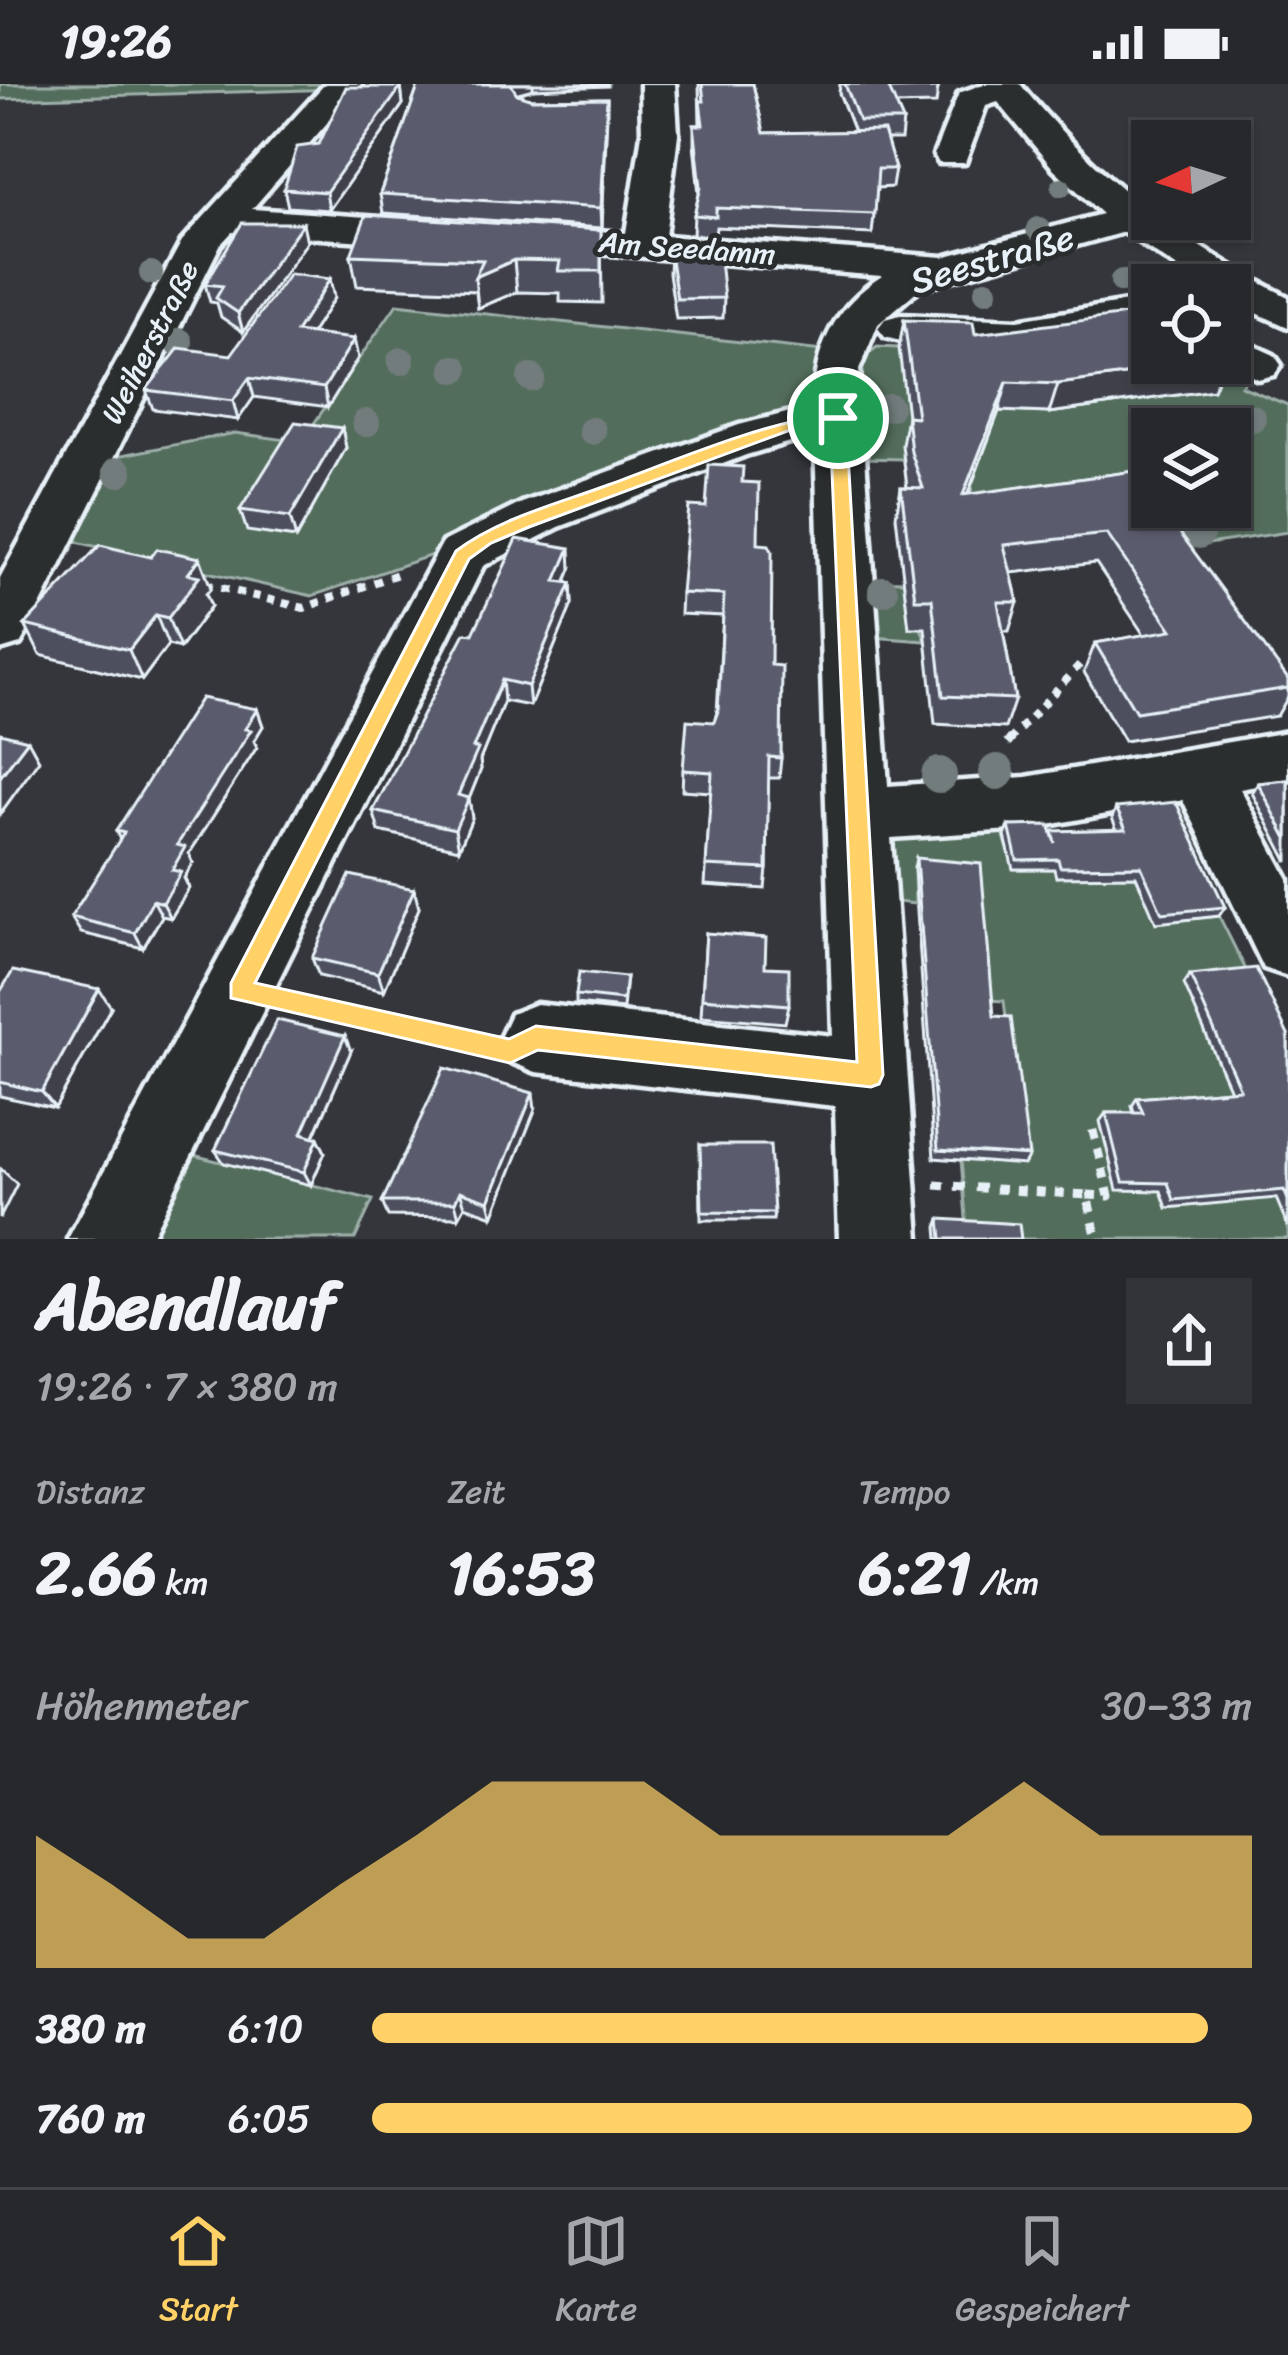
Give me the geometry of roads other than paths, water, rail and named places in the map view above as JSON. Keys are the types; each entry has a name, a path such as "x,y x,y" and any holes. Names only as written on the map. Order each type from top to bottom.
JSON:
{"street":[{"name":"Weiherstraße","path":"0,630 190,261 221,219 344,84"},
{"path":"952,155 971,100 1003,86 1067,165 1127,219 1196,266 1288,314"},
{"path":"618,101 659,92 658,157 644,244"},
{"name":"Am Seedamm","path":"221,219 644,244 938,268"},
{"name":"Seestraße","path":"878,1210 836,370 854,326 879,294 938,268 1127,219"},
{"path":"854,326 1018,333 1131,315"},
{"path":"108,1239 462,555 484,539 523,523 740,442 790,424 838,418"},
{"path":"858,814 995,807 1288,756"},
{"path":"1201,773 1288,946"},
{"path":"536,1038 871,1075"}]}
